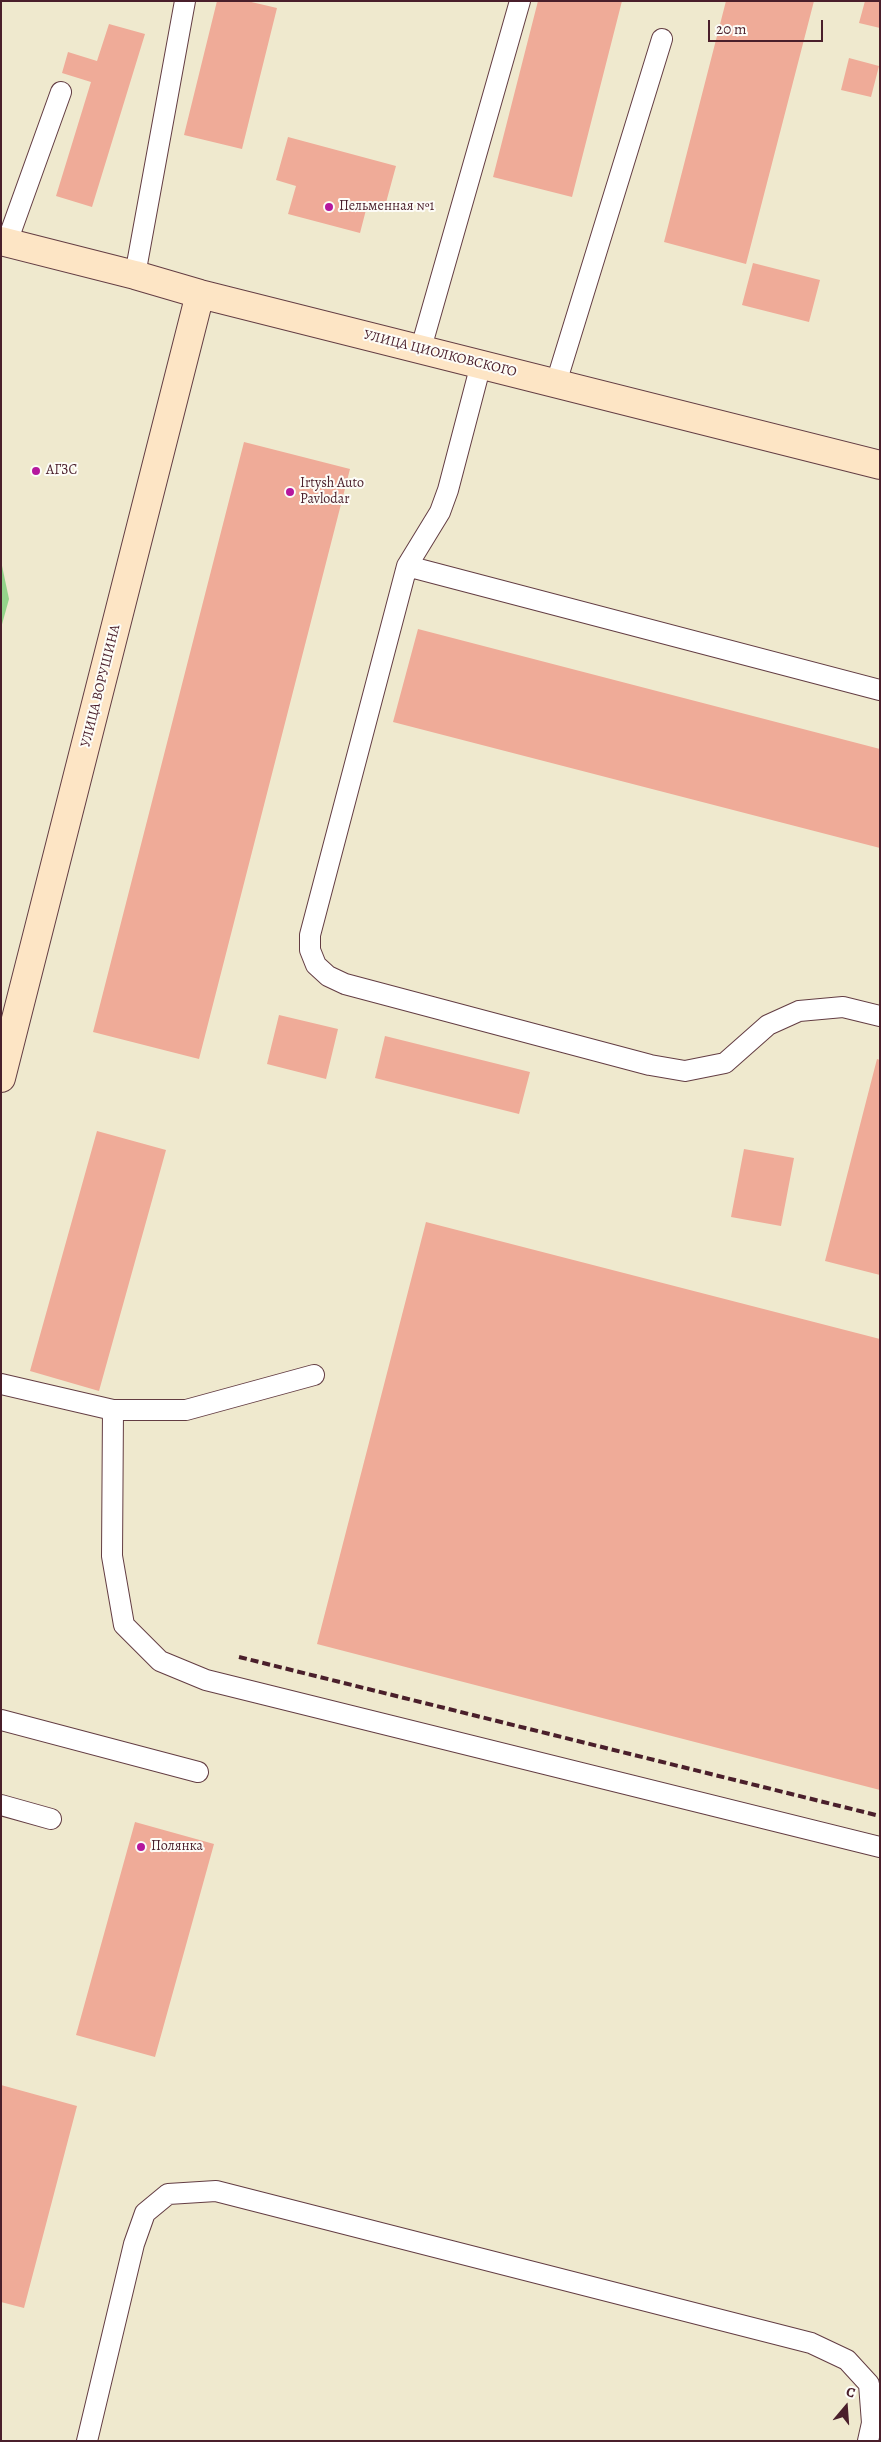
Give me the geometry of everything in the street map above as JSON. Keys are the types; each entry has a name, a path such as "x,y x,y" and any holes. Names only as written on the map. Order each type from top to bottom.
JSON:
{"street":[{"name":"УЛИЦА ЦИОЛКОВСКОГО","path":"4,242 135,274 200,294 421,348 880,465"},
{"name":"УЛИЦА ВОРУШИНА","path":"1,1078 200,294"}],"lane":[{"path":"135,274 185,1"},
{"path":"421,348 520,1"},
{"path":"556,383 662,39"},
{"path":"4,242 61,92"},
{"path":"481,364 448,490 440,512 407,566 310,935 310,950 316,965 328,976 345,984 650,1064 685,1071 725,1063 768,1025 799,1010 843,1007 880,1016"},
{"path":"407,566 880,690"},
{"path":"1,1384 113,1410 186,1410 314,1375"},
{"path":"113,1410 112,1556 124,1626 160,1661 206,1680 880,1847"},
{"path":"1,1720 198,1772"},
{"path":"1,1805 50,1819"},
{"path":"87,2441 134,2244 145,2212 168,2194 216,2191 811,2343 847,2360 868,2384 870,2432"},
{"path":"870,2432 880,2397"}],"green space":[{"path":"1,561 9,599 1,628"}],"building":[{"path":"217,1 247,1 277,8 242,149 184,135"},
{"path":"538,1 622,1 572,197 493,177"},
{"path":"726,1 814,1 746,264 664,242"},
{"path":"865,1 880,1 880,28 859,23"},
{"path":"109,24 145,34 92,207 56,196 91,82 62,73 68,52 97,61"},
{"path":"849,58 879,66 871,97 841,90"},
{"path":"288,137 396,166 384,210 367,206 360,233 288,214 296,186 276,180"},
{"path":"753,263 820,280 809,322 742,305"},
{"path":"244,442 350,469 199,1059 93,1032"},
{"path":"418,629 880,749 880,848 393,722"},
{"path":"279,1015 338,1029 326,1079 267,1064"},
{"path":"385,1036 530,1072 519,1114 375,1078"},
{"path":"877,1059 880,1060 880,1275 825,1261"},
{"path":"97,1131 166,1150 99,1391 30,1371"},
{"path":"744,1149 794,1158 781,1226 731,1217"},
{"path":"426,1222 880,1339 880,1790 317,1644"},
{"path":"135,1822 214,1844 155,2057 76,2035"},
{"path":"1,2085 77,2106 24,2308 1,2302"}],"railway":[{"path":"239,1657 880,1816"}],"place":[{"name":"Пельменная №1","path":"329,207"},
{"name":"АГЗС","path":"36,471"},
{"name":"Irtysh Auto Pavlodar","path":"290,492"},
{"name":"Полянка","path":"141,1847"}]}
